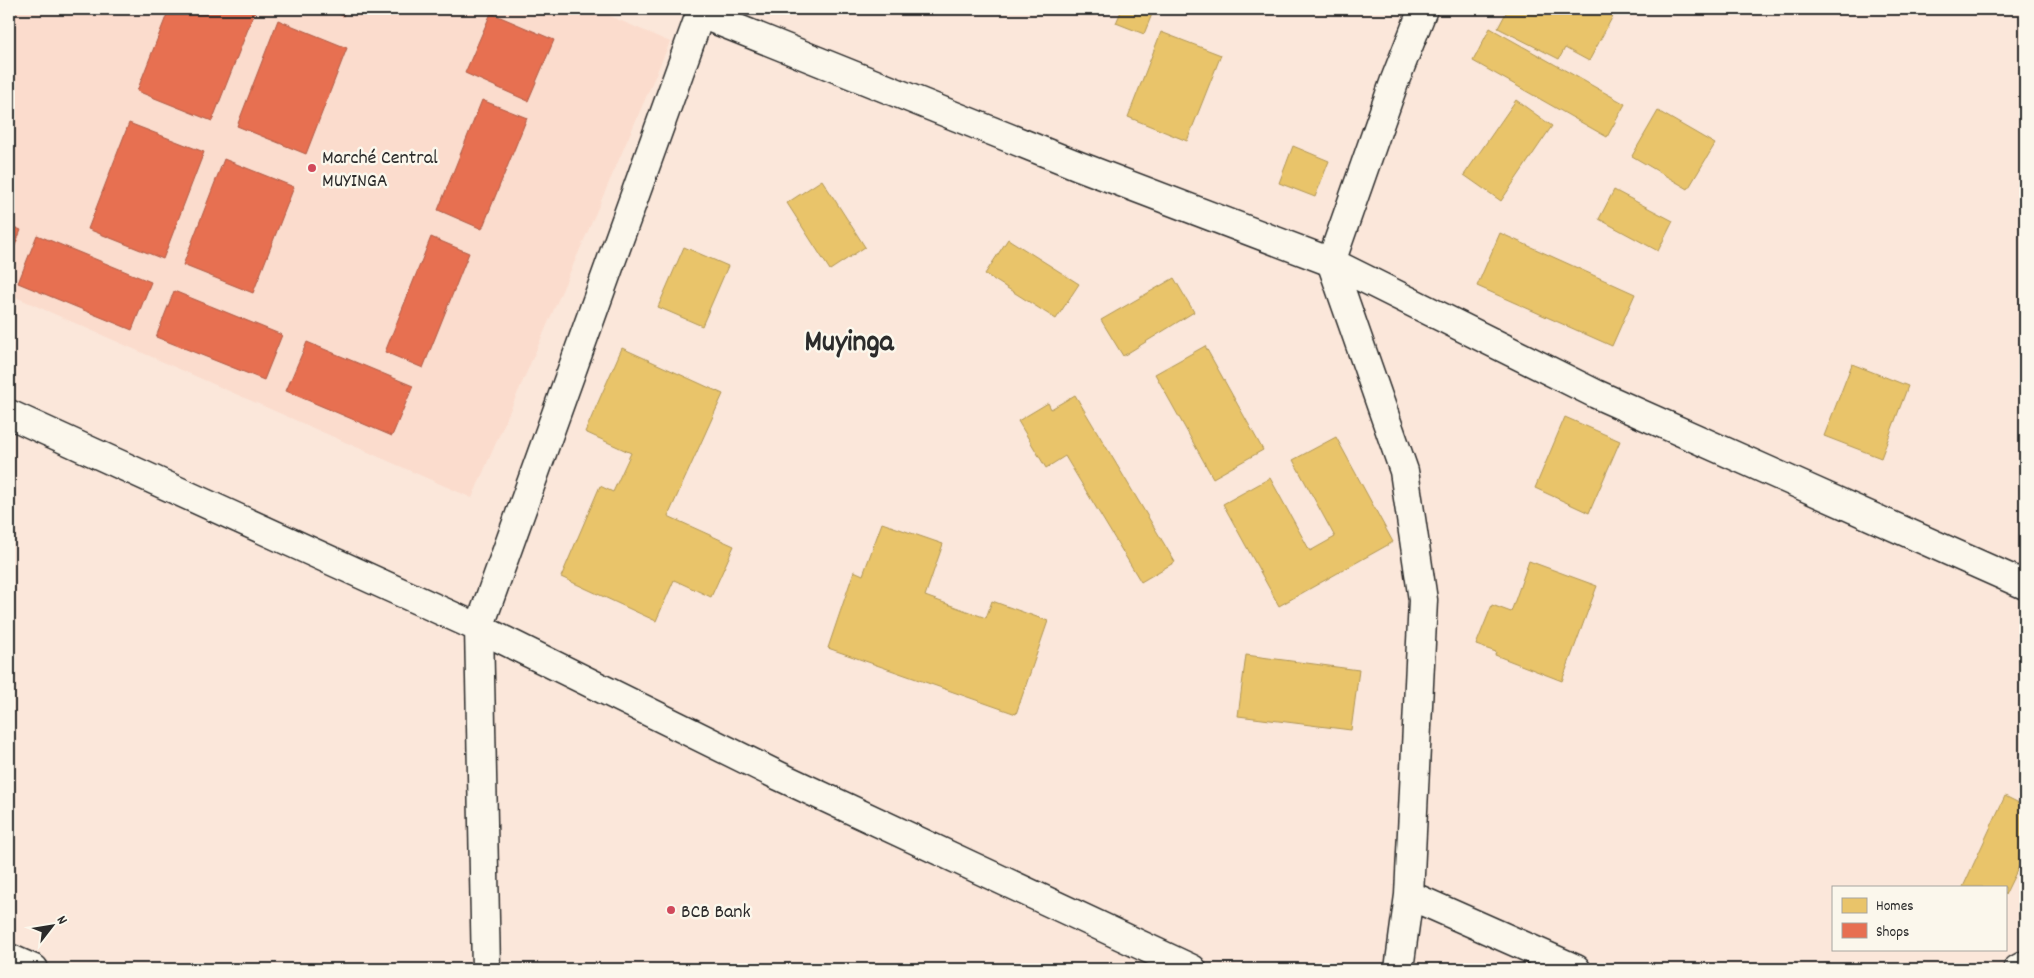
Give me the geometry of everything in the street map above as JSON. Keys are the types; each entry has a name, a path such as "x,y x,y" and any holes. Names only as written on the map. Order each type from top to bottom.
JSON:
{"street":[{"path":"1399,969 1409,895 1423,600 1404,471 1331,262 1395,80 1423,9"},
{"path":"486,969 479,628 697,11 1078,166 1331,262 1596,394 2025,585"},
{"path":"9,414 479,628 788,780 1192,969"},
{"path":"1409,895 1576,969"},
{"path":"9,958 34,969"},
{"path":"2018,969 2025,965"}],"shaded area":[{"name":"Marché Central MUYINGA","path":"9,9 594,9 670,42 472,498 9,294"}],"building: Homes":[{"path":"1122,9 1154,9 1144,34 1116,23"},
{"path":"1508,9 1603,9 1614,14 1589,61 1565,48 1559,59 1498,28"},
{"path":"1490,28 1625,104 1607,137 1473,61"},
{"path":"1161,32 1221,55 1187,141 1128,117"},
{"path":"1516,100 1552,126 1501,201 1464,175"},
{"path":"1658,111 1715,144 1688,189 1632,156"},
{"path":"1293,146 1329,161 1315,197 1279,183"},
{"path":"822,180 865,247 830,270 787,203"},
{"path":"1614,190 1673,221 1658,251 1599,219"},
{"path":"1500,233 1635,294 1612,346 1477,286"},
{"path":"1008,239 1079,284 1056,319 985,274"},
{"path":"684,247 728,266 702,326 658,307"},
{"path":"1174,278 1194,312 1123,356 1101,320"},
{"path":"1205,346 1263,450 1213,478 1155,374"},
{"path":"622,348 723,394 668,516 734,546 711,597 674,580 656,621 561,577 600,486 613,492 631,453 585,432"},
{"path":"1852,364 1908,386 1881,458 1824,436"},
{"path":"1075,395 1175,562 1141,582 1065,456 1046,468 1018,421 1048,403 1051,409"},
{"path":"1565,417 1620,441 1589,513 1535,488"},
{"path":"1336,437 1393,542 1279,606 1223,504 1270,478 1310,551 1335,537 1293,460"},
{"path":"882,523 943,544 925,596 986,618 992,601 1048,621 1016,714 828,648 854,571 863,575"},
{"path":"1529,561 1597,586 1562,681 1495,655 1496,652 1476,645 1492,605 1511,612"},
{"path":"1246,655 1359,670 1351,730 1238,716"},
{"path":"2005,796 2025,806 2025,854 2006,893 2006,886 1963,886"}],"building: Shops":[{"path":"9,9 17,9 9,30"},
{"path":"169,9 248,9 255,11 212,121 137,91"},
{"path":"327,9 347,9 343,16"},
{"path":"491,13 554,40 528,101 465,73"},
{"path":"278,20 347,48 306,154 237,126"},
{"path":"482,100 527,118 482,229 438,210"},
{"path":"129,123 204,152 163,259 88,229"},
{"path":"224,159 294,187 253,293 183,265"},
{"path":"9,225 21,230 9,261"},
{"path":"37,235 151,282 132,330 18,283"},
{"path":"431,237 469,253 423,368 385,352"},
{"path":"174,291 282,335 264,380 156,337"},
{"path":"307,342 413,386 392,436 286,391"}],"place":[{"name":"Marché Central MUYINGA","path":"312,168"},
{"name":"BCB Bank","path":"671,910"}],"district":[{"name":"Muyinga","path":"849,340"}]}
